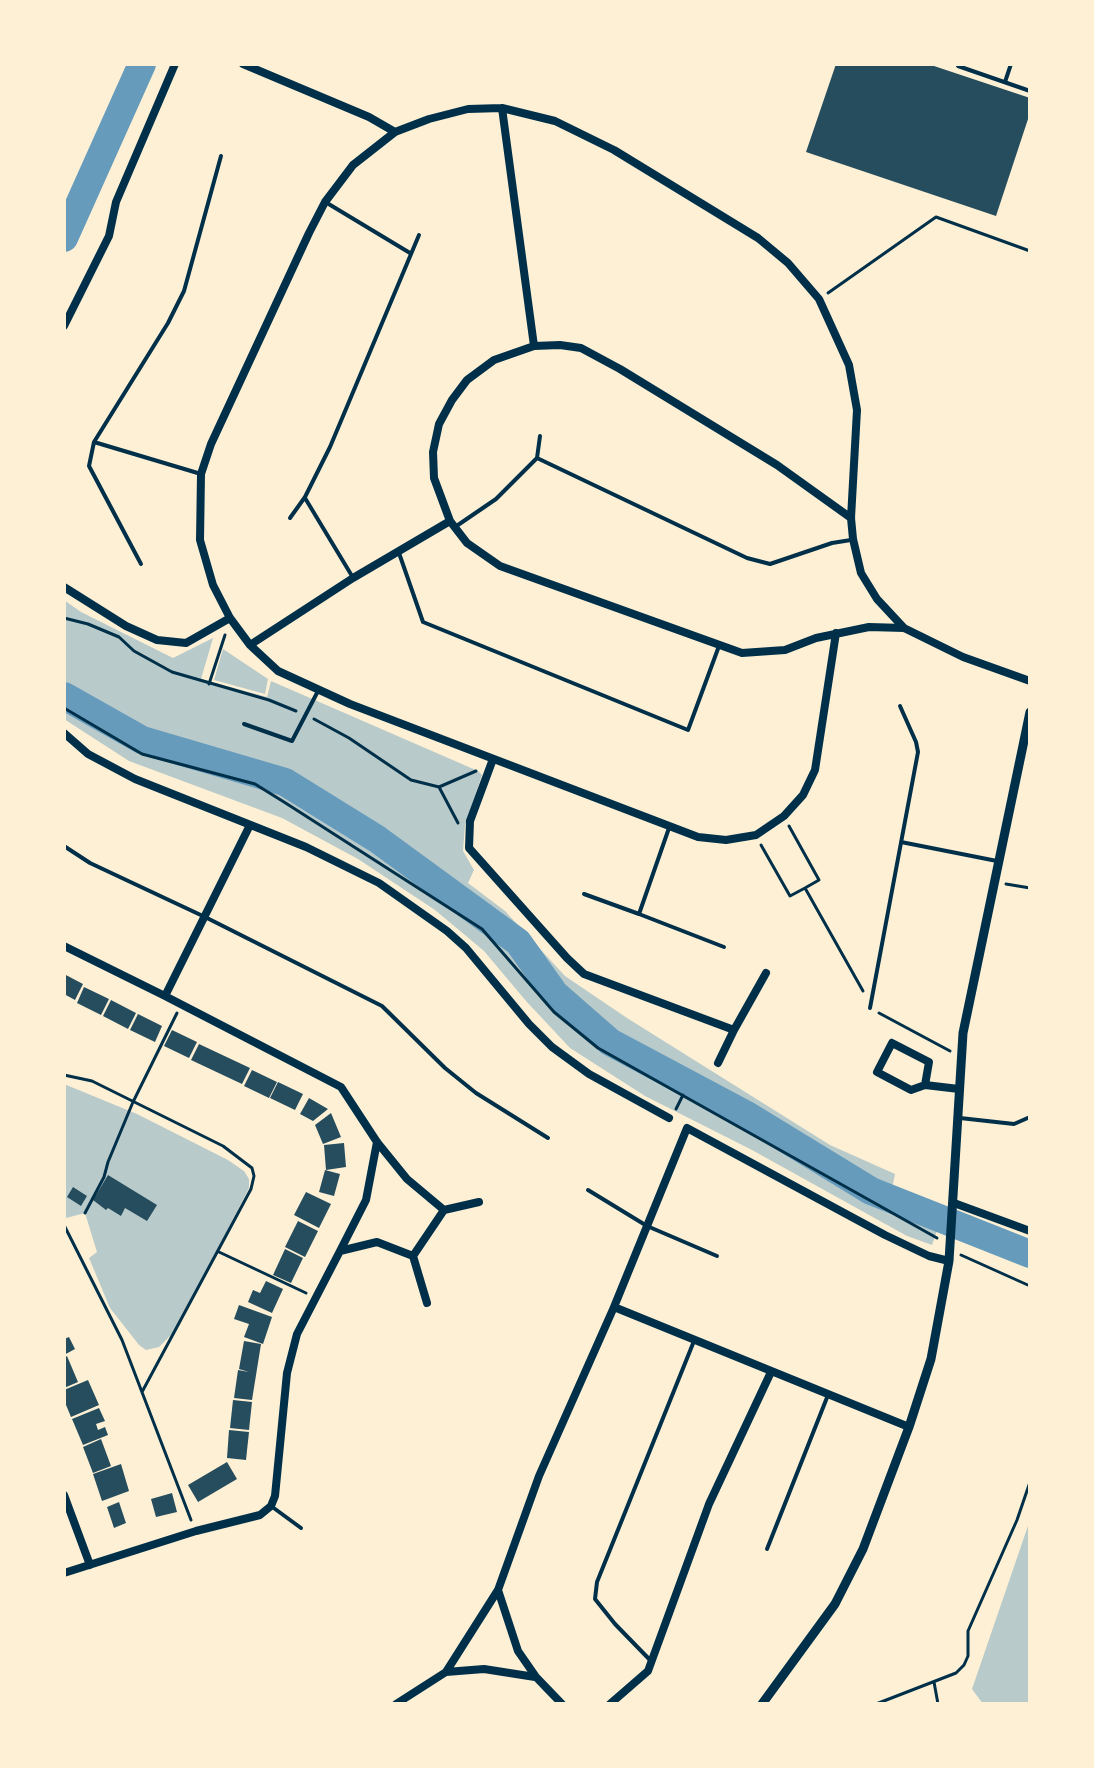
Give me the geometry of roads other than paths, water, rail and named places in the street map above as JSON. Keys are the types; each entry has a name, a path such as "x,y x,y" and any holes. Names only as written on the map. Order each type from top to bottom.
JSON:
{"street":[{"path":"64,326 109,236 116,202 175,64"},
{"path":"243,64 369,117 395,132"},
{"path":"502,108 534,346"},
{"path":"836,633 815,770 803,795 784,816 756,835 726,840 698,837 318,691 278,671 250,645 230,618 213,585 200,540 201,474 211,444 325,202 353,165 395,132 468,109 502,108 555,121 627,158 758,238 788,263 819,299 849,365 857,410 851,518 861,573 877,599 904,628 963,657 1030,681"},
{"path":"851,518 777,465 581,348 534,346 494,360 467,380 452,400 439,424 433,452 434,478 453,524 467,543 500,566 742,653 764,654 785,650 836,633 869,627 904,628"},
{"path":"250,645 353,578 453,524"},
{"path":"64,587 126,626 157,640 186,643 230,618"},
{"path":"762,1704 835,1604 863,1549 931,1359 950,1251 963,1033 1030,712"},
{"path":"64,733 88,754 135,779 306,847 379,883 466,948 552,1047 589,1074 670,1119"},
{"path":"493,759 469,829 469,848 584,974 734,1030"},
{"path":"165,996 250,825"},
{"path":"64,946 341,1087 377,1142 407,1179 444,1210"},
{"path":"718,1063 766,973"},
{"path":"925,1085 929,1062 892,1043 877,1072 911,1090 925,1085 959,1089"},
{"path":"396,1704 446,1672 498,1590 539,1476 614,1307 687,1128 929,1256 950,1251"},
{"path":"64,1573 196,1531 260,1515 271,1506 275,1496 287,1373 297,1334 366,1200 377,1142"},
{"path":"413,1256 444,1210 479,1202"},
{"path":"953,1208 1030,1231"},
{"path":"340,1251 377,1242 413,1256"},
{"path":"413,1256 427,1303"},
{"path":"614,1307 909,1427"},
{"path":"610,1704 648,1671 709,1504 771,1372"},
{"path":"64,1495 90,1565"},
{"path":"498,1590 518,1651 536,1677 562,1704"},
{"path":"446,1672 484,1669 536,1677"}],"lane":[{"path":"952,64 1030,91"},
{"path":"1005,82 1011,64"},
{"path":"141,564 89,466 94,442 168,323 184,291 221,156"},
{"path":"325,202 410,253"},
{"path":"290,518 305,497 330,447 419,235"},
{"path":"453,524 496,499 537,458 540,436"},
{"path":"94,442 201,474"},
{"path":"537,458 747,558 770,564 853,539"},
{"path":"305,497 353,578"},
{"path":"399,553 423,622 688,730 719,646"},
{"path":"244,724 292,741 318,691"},
{"path":"870,1008 918,752 900,706"},
{"path":"639,914 670,826"},
{"path":"901,842 999,861"},
{"path":"64,846 90,863 382,1006 445,1068 476,1093 548,1138"},
{"path":"584,894 724,947"},
{"path":"958,1117 1014,1124 1030,1117"},
{"path":"588,1190 647,1226 717,1256"},
{"path":"651,1662 608,1616 595,1599 596,1591 695,1340"},
{"path":"767,1549 829,1393"},
{"path":"271,1506 301,1528"}],"waterway":[{"path":"64,238 142,64"},
{"path":"64,696 142,740 285,782 377,839 518,942 555,994 610,1042 745,1114 871,1191 1030,1254"}]}
